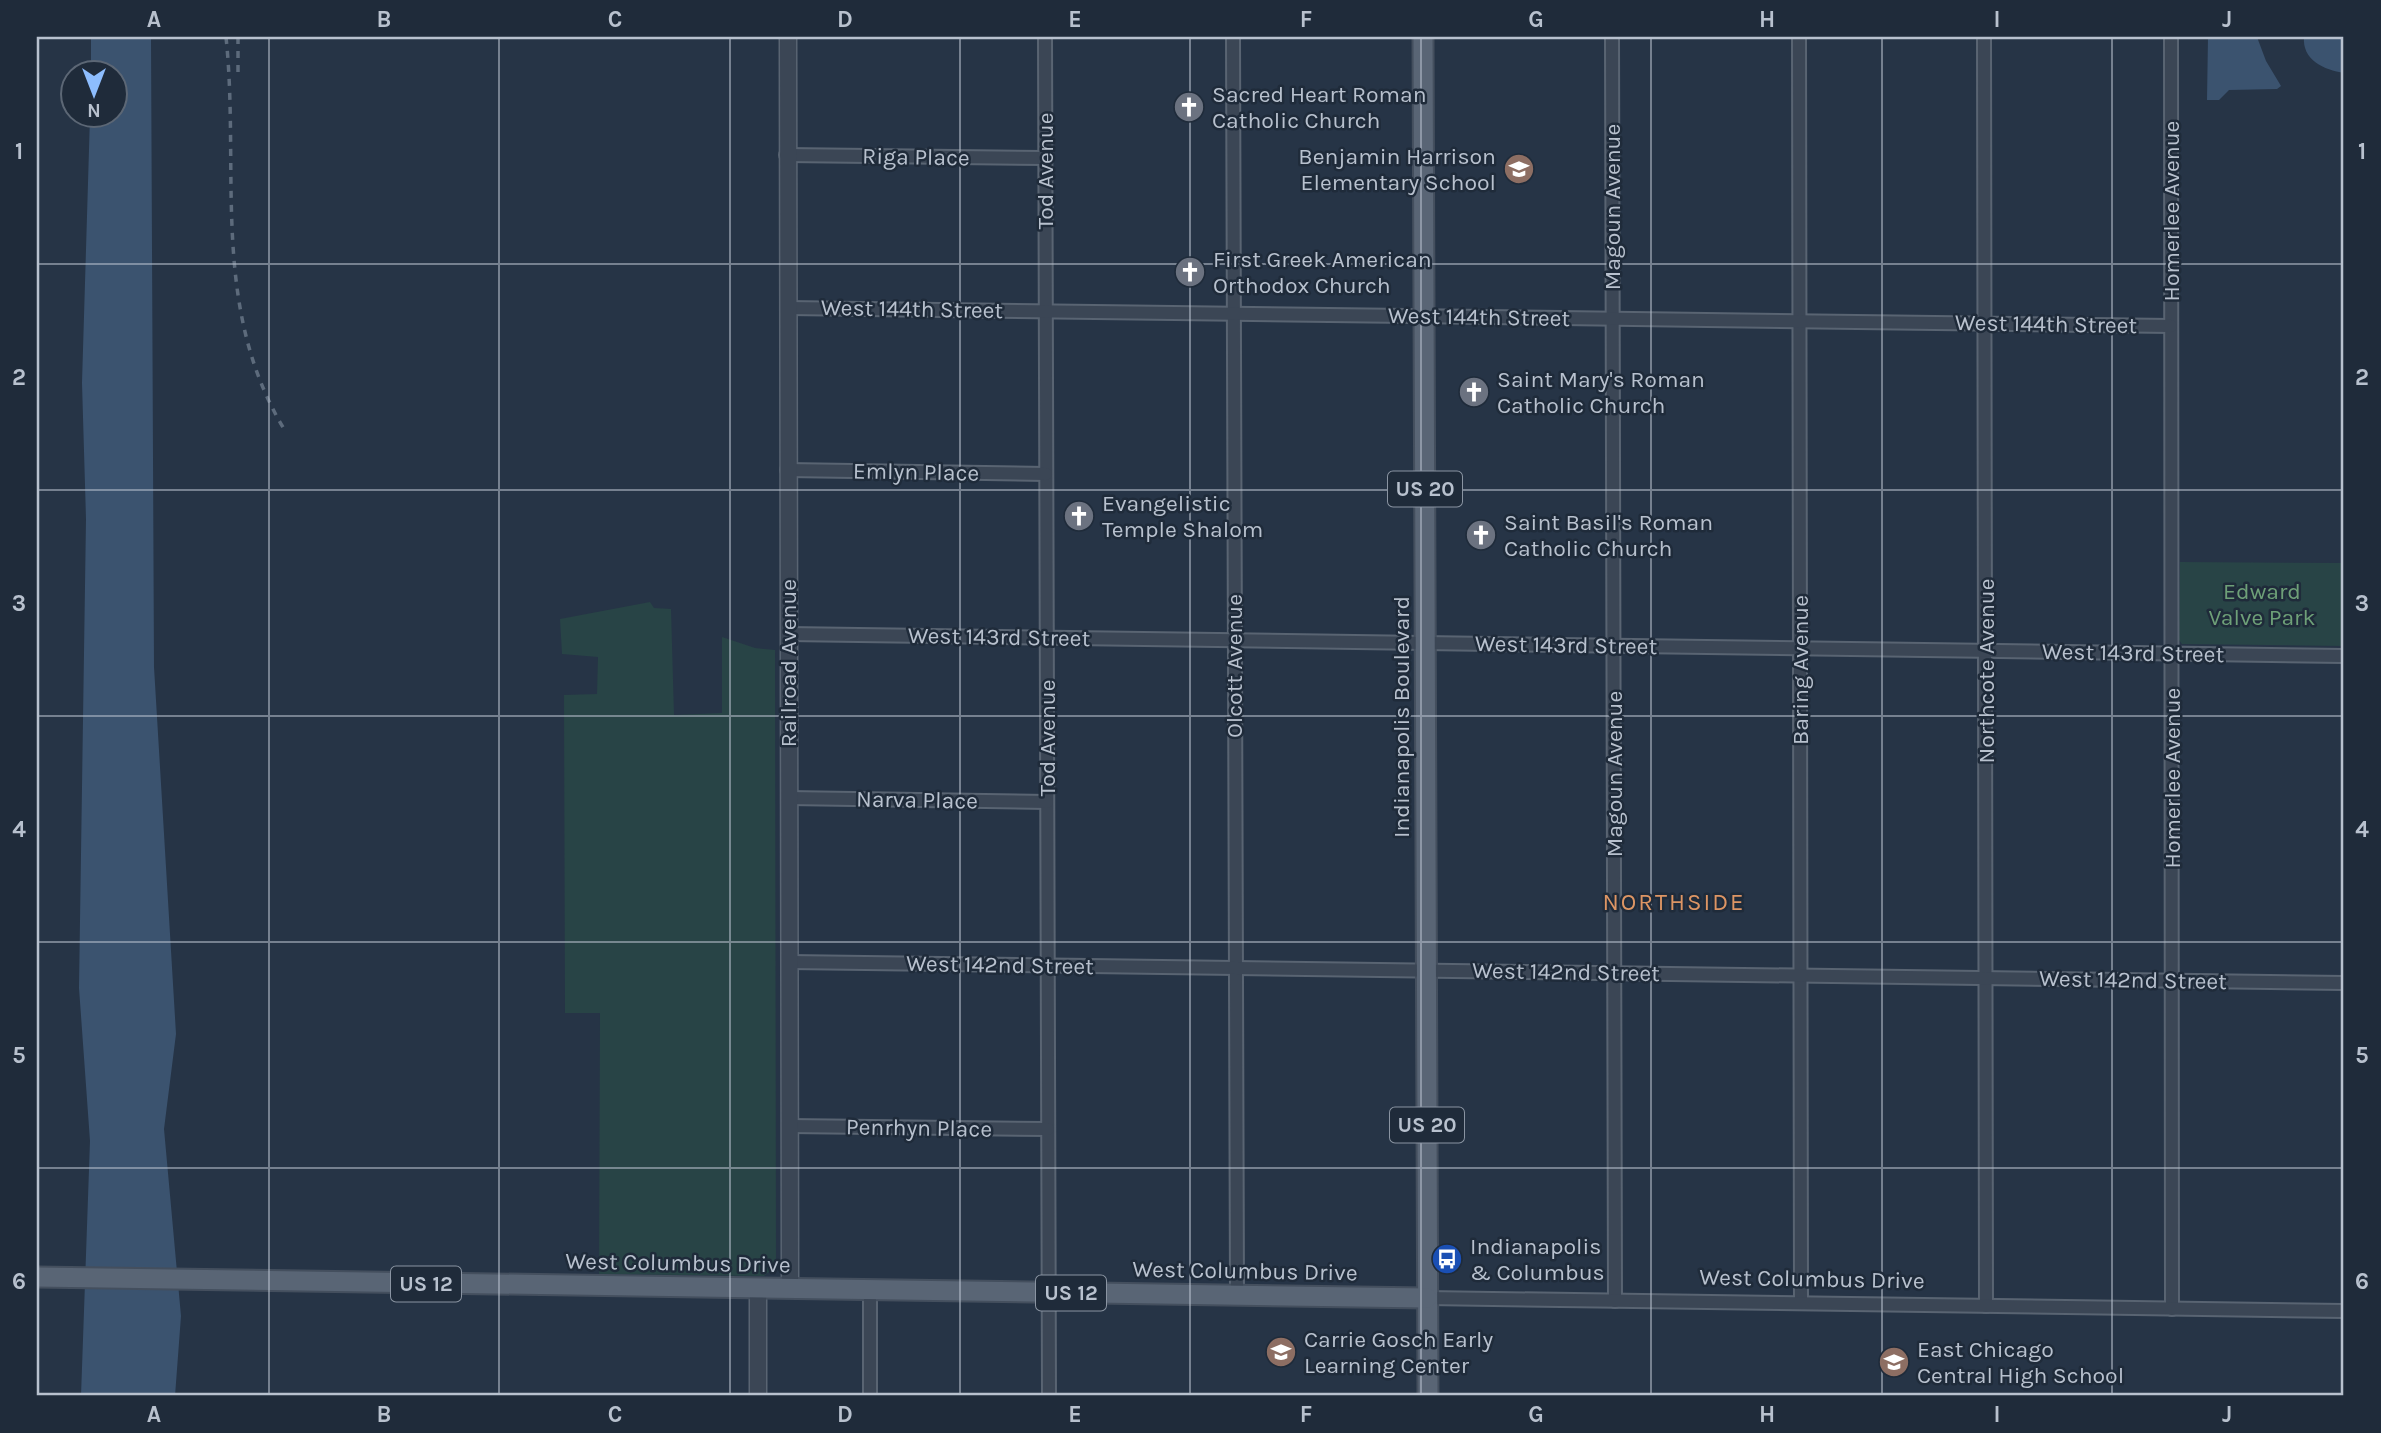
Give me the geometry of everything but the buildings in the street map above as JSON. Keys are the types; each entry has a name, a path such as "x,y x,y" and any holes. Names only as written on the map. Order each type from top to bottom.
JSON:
{"main road":[{"name":"Indianapolis Boulevard","path":"1423,37 1428,1396"},
{"name":"West Columbus Drive","path":"37,1278 1427,1298"}],"street":[{"name":"Railroad Avenue","path":"788,37 786,155 790,1289"},
{"name":"Tod Avenue","path":"1045,37 1049,1396"},
{"name":"Olcott Avenue","path":"1233,37 1237,1296"},
{"name":"Magoun Avenue","path":"1612,37 1615,1301"},
{"name":"Baring Avenue","path":"1799,37 1801,1303"},
{"name":"Northcote Avenue","path":"1984,37 1986,1306"},
{"name":"Homerlee Avenue","path":"2171,37 2172,1308"},
{"name":"Riga Place","path":"786,155 1045,158"},
{"name":"West 144th Street","path":"787,308 2171,326"},
{"name":"Emlyn Place","path":"787,470 1045,474"},
{"name":"West 143rd Street","path":"788,634 2344,656"},
{"name":"Narva Place","path":"788,798 1047,802"},
{"name":"West 142nd Street","path":"789,962 2344,983"},
{"name":"Penrhyn Place","path":"789,1126 1048,1129"},
{"path":"758,1289 758,1396"},
{"path":"870,1290 870,1396"},
{"name":"West Columbus Drive","path":"1427,1298 2344,1311"}],"green space":[{"name":"Edward Valve Park","path":"2180,562 2344,563 2344,646 2182,644 2179,640"},
{"path":"650,602 654,608 671,609 674,715 722,713 722,637 755,648 775,650 776,1266 764,1276 599,1274 600,1013 565,1013 564,695 597,694 598,657 562,654 560,619"}],"water":[{"path":"91,37 151,37 154,667 176,1034 164,1129 181,1316 175,1396 81,1396 90,1141 79,988 86,519 82,383 90,130 130,130 130,60 91,60"},
{"path":"2208,37 2257,37 2266,61 2281,86 2277,89 2229,90 2219,100 2207,100"},
{"path":"2304,37 2344,37 2344,73 2322,66 2311,58 2304,45"}],"railway":[{"path":"226,37 232,237 237,286 246,335 261,382 284,429"},
{"path":"238,37 238,72"}],"place":[{"name":"Sacred Heart Roman Catholic Church","path":"1189,107"},
{"name":"Benjamin Harrison Elementary School","path":"1519,169"},
{"name":"First Greek American Orthodox Church","path":"1190,272"},
{"name":"Saint Mary's Roman Catholic Church","path":"1474,392"},
{"name":"Evangelistic Temple Shalom","path":"1079,516"},
{"name":"Saint Basil's Roman Catholic Church","path":"1481,535"},
{"name":"Indianapolis & Columbus","path":"1447,1259"},
{"name":"Carrie Gosch Early Learning Center","path":"1281,1352"},
{"name":"East Chicago Central High School","path":"1894,1362"}],"district":[{"name":"NORTHSIDE","path":"1674,902"}]}
